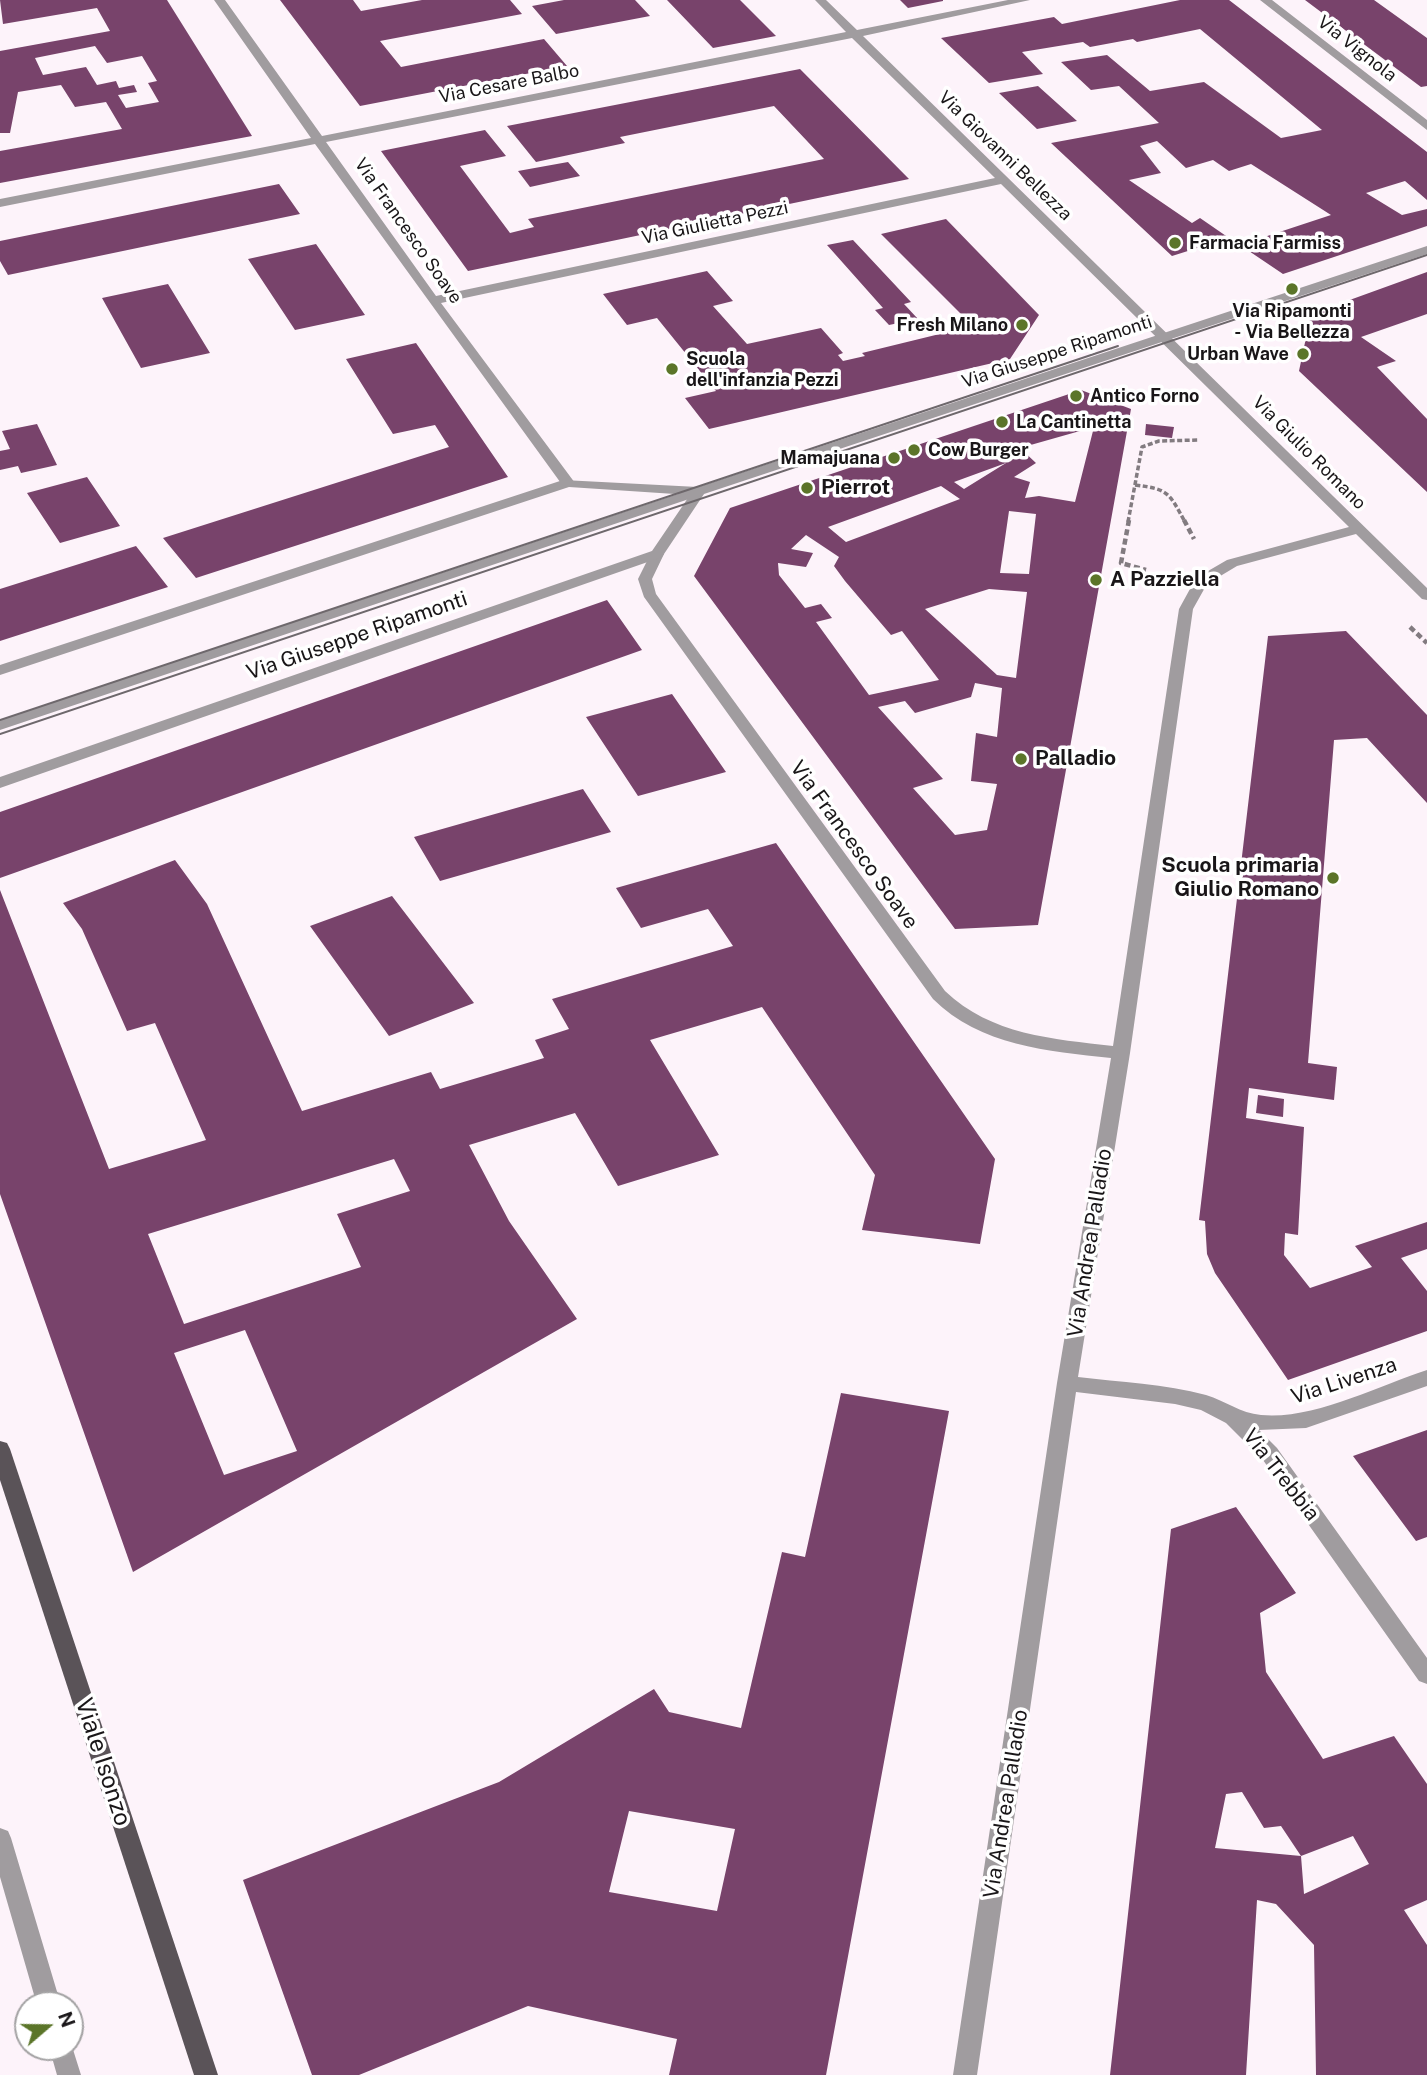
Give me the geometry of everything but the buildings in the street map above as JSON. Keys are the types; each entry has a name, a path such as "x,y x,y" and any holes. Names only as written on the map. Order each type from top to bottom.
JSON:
{"main road":[{"name":"Viale Isonzo","path":"0,1449 206,2075"}],"street":[{"name":"Via Francesco Soave","path":"219,0 433,301 568,484"},
{"name":"Via Giovanni Bellezza","path":"820,0 1166,336"},
{"name":"Via Cesare Balbo","path":"0,203 1025,0"},
{"name":"Via Vignola","path":"1265,0 1427,125"},
{"name":"Via Giulietta Pezzi","path":"433,301 1004,180"},
{"name":"Via Giuseppe Ripamonti","path":"0,725 1427,250"},
{"name":"Via Giulio Romano","path":"1166,336 1427,596"},
{"name":"Via Giuseppe Ripamonti","path":"0,670 568,484 699,491"},
{"path":"657,554 699,491"},
{"name":"Via Andrea Palladio","path":"965,2075 1067,1383 1121,1054 1184,623 1192,593 1208,576 1232,563 1359,529"},
{"name":"Via Francesco Soave","path":"657,554 645,579 649,594 912,961 944,1001 966,1016 1007,1035 1031,1042 1121,1054"},
{"name":"Via Giuseppe Ripamonti","path":"0,783 657,554"},
{"name":"Via Livenza","path":"1233,1417 1263,1423 1306,1420 1427,1378"},
{"name":"Via Trebbia","path":"1067,1383 1175,1396 1206,1403 1233,1417 1270,1454 1427,1675"},
{"path":"0,1838 45,1991"}],"path":[{"path":"1146,570 1121,564 1142,447 1159,440 1199,440"},
{"path":"1135,485 1162,488 1169,493 1194,539"}],"tram line":[{"path":"0,734 1427,255"},
{"path":"0,720 1118,346"}],"place":[{"name":"Farmacia Farmiss","path":"1175,243"},
{"name":"Via Ripamonti - Via Bellezza","path":"1292,289"},
{"name":"Fresh Milano","path":"1022,325"},
{"name":"Urban Wave","path":"1303,354"},
{"name":"Scuola dell'infanzia Pezzi","path":"672,369"},
{"name":"Antico Forno","path":"1076,396"},
{"name":"La Cantinetta","path":"1002,422"},
{"name":"Cow Burger","path":"914,450"},
{"name":"Mamajuana","path":"894,458"},
{"name":"Pierrot","path":"807,488"},
{"name":"A Pazziella","path":"1096,580"},
{"name":"Palladio","path":"1021,759"},
{"name":"Scuola primaria Giulio Romano","path":"1333,878"}]}
